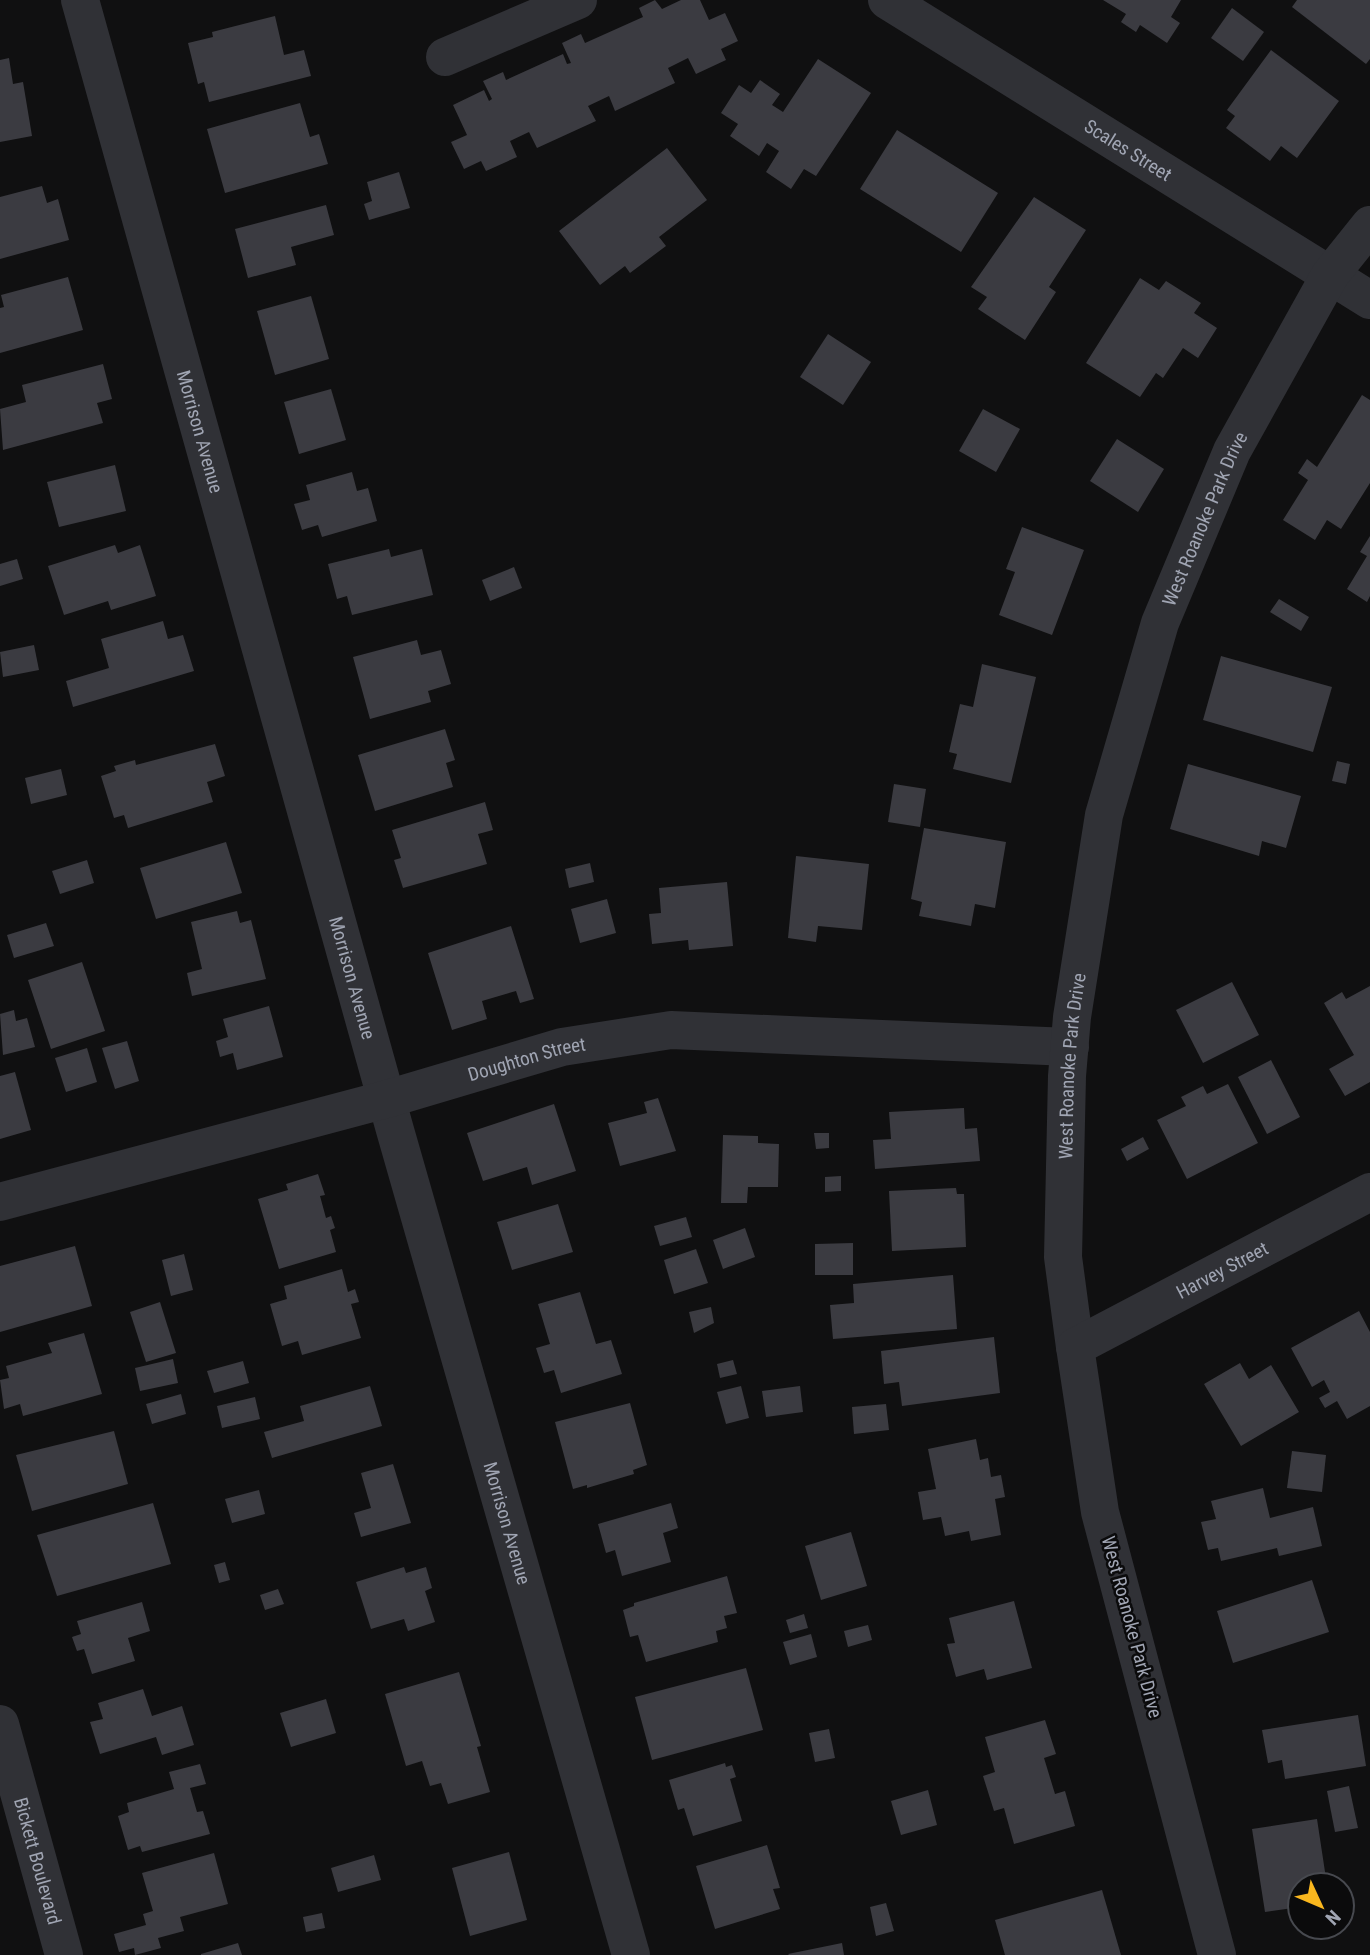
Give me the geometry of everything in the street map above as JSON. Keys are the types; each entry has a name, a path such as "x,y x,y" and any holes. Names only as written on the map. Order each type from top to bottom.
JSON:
{"street":[{"name":"Morrison Avenue","path":"80,0 387,1098 631,1955"},
{"path":"445,57 578,0"},
{"name":"Scales Street","path":"887,0 1370,300"},
{"name":"West Roanoke Park Drive","path":"1217,1955 1100,1511 1063,1257 1070,1047 1104,815 1160,623 1232,450 1330,275 1370,225"},
{"name":"Doughton Street","path":"0,1202 387,1098 562,1047 671,1030 1070,1047"},
{"name":"Harvey Street","path":"1074,1347 1370,1192"},
{"name":"Bickett Boulevard","path":"0,1724 64,1955"}],"building":[{"path":"655,0 662,9 681,0 700,0 709,20 725,13 738,41 721,49 726,60 696,74 688,58 668,68 675,83 615,111 609,96 588,106 596,121 537,148 529,132 510,141 517,157 486,171 481,161 464,169 451,142 467,135 453,105 484,90 489,101 492,99 483,81 503,72 506,80 563,54 567,64 571,63 562,43 581,34 585,43 643,17 639,8"},
{"path":"1103,0 1181,0 1171,17 1180,23 1167,43 1140,25 1136,32 1121,22 1126,14"},
{"path":"1297,0 1370,0 1370,59 1366,64 1292,7"},
{"path":"1232,8 1264,32 1243,61 1211,38"},
{"path":"275,16 284,55 304,50 311,76 209,102 204,82 198,84 188,43 213,37 212,32"},
{"path":"1271,50 1339,101 1297,158 1281,146 1270,161 1226,128 1235,116 1227,110"},
{"path":"9,58 13,84 23,82 32,136 0,142 0,60"},
{"path":"818,59 871,93 816,176 804,169 791,189 766,172 779,151 767,143 759,156 730,136 738,124 721,113 739,85 751,93 760,80 780,94 772,105 783,112"},
{"path":"300,103 310,137 319,134 328,164 225,193 207,129"},
{"path":"897,130 998,193 961,252 860,189"},
{"path":"667,148 707,200 659,237 666,246 630,273 625,266 600,285 559,231"},
{"path":"399,172 410,208 369,220 364,204 372,201 367,182"},
{"path":"42,186 47,203 58,199 69,240 0,259 0,197"},
{"path":"1034,197 1086,230 1049,287 1056,292 1025,340 978,309 987,297 971,287"},
{"path":"326,205 334,235 291,247 296,265 248,278 235,229"},
{"path":"68,277 83,330 0,353 0,308 4,307 1,295"},
{"path":"1140,278 1159,290 1166,281 1201,303 1194,313 1217,328 1198,358 1183,348 1163,378 1156,373 1140,397 1086,363"},
{"path":"311,296 329,359 275,375 257,311"},
{"path":"828,334 871,362 843,405 800,377"},
{"path":"103,364 112,399 97,403 103,423 3,450 0,409 26,402 22,385"},
{"path":"331,389 346,440 299,454 284,402"},
{"path":"1362,395 1370,400 1370,483 1341,529 1327,520 1315,540 1283,520 1308,480 1298,473 1307,459 1317,467"},
{"path":"983,409 1020,429 996,472 959,451"},
{"path":"1117,439 1164,469 1138,512 1090,481"},
{"path":"115,465 126,511 59,527 47,482"},
{"path":"352,472 357,491 368,488 377,521 322,537 318,525 302,530 294,504 310,500 306,485"},
{"path":"1022,527 1084,550 1052,635 999,615 1015,572 1006,569"},
{"path":"1370,536 1370,596 1367,602 1347,589 1367,556 1360,552"},
{"path":"115,545 118,553 140,545 156,596 111,610 108,601 64,615 48,566"},
{"path":"389,549 391,557 422,549 433,595 352,615 347,596 337,599 328,564"},
{"path":"17,559 23,579 0,586 0,564"},
{"path":"514,567 522,588 490,601 482,580"},
{"path":"1279,599 1309,617 1301,631 1270,612"},
{"path":"163,621 168,639 183,635 194,671 73,707 66,681 109,668 101,639"},
{"path":"417,640 421,655 441,650 451,684 428,691 431,702 370,719 353,657"},
{"path":"34,645 39,670 3,677 0,652"},
{"path":"1221,656 1332,687 1313,752 1203,720"},
{"path":"982,664 1036,677 1011,783 953,769 957,754 949,752 960,704 973,707"},
{"path":"445,729 455,760 446,763 453,787 375,811 358,755"},
{"path":"215,744 225,776 207,782 213,802 128,828 124,815 114,818 101,776 116,771 114,766 135,760 136,765"},
{"path":"1337,761 1350,764 1346,784 1332,781"},
{"path":"1188,764 1301,796 1286,848 1262,841 1259,856 1170,829"},
{"path":"61,769 67,795 31,804 25,778"},
{"path":"894,784 926,789 920,827 888,822"},
{"path":"485,802 493,830 478,834 487,864 403,888 394,860 401,858 392,830"},
{"path":"924,828 1006,842 995,908 975,904 971,926 919,916 922,902 911,899"},
{"path":"226,842 242,893 156,919 140,868"},
{"path":"796,856 869,864 862,930 818,926 816,942 788,938"},
{"path":"87,860 94,883 60,894 52,871"},
{"path":"590,863 594,882 569,888 565,869"},
{"path":"727,882 733,946 689,950 688,940 652,944 649,914 661,913 659,888"},
{"path":"607,899 616,933 580,943 571,909"},
{"path":"237,911 240,923 251,920 266,979 192,996 187,973 202,969 191,922"},
{"path":"46,923 54,946 14,958 7,935"},
{"path":"511,926 534,999 520,1003 516,991 482,1001 487,1019 452,1030 428,953"},
{"path":"82,962 105,1031 51,1049 28,980"},
{"path":"1232,982 1259,1035 1203,1063 1176,1010"},
{"path":"1370,986 1370,1082 1345,1096 1329,1069 1354,1055 1324,1003 1342,992 1346,999"},
{"path":"269,1006 283,1057 237,1070 233,1053 220,1057 216,1041 228,1037 223,1019"},
{"path":"14,1010 16,1021 27,1018 35,1047 3,1055 0,1014"},
{"path":"127,1041 139,1081 115,1089 102,1048"},
{"path":"87,1048 97,1082 66,1092 55,1058"},
{"path":"1271,1060 1300,1117 1267,1134 1238,1077"},
{"path":"15,1072 31,1130 0,1139 0,1076"},
{"path":"1228,1084 1258,1143 1187,1179 1157,1120 1186,1106 1181,1097 1203,1086 1207,1094"},
{"path":"658,1098 676,1151 620,1166 608,1123 647,1113 644,1102"},
{"path":"554,1104 576,1171 532,1185 527,1167 483,1181 467,1133"},
{"path":"964,1108 965,1129 977,1128 980,1161 875,1169 873,1140 891,1139 889,1112"},
{"path":"814,1133 829,1133 829,1148 816,1149"},
{"path":"723,1135 758,1136 758,1143 779,1144 778,1187 748,1187 747,1203 721,1203"},
{"path":"1143,1137 1149,1149 1127,1161 1121,1149"},
{"path":"318,1174 325,1195 320,1196 326,1218 331,1216 335,1228 330,1230 336,1252 279,1269 258,1199 288,1190 286,1184"},
{"path":"841,1176 841,1191 825,1192 825,1177"},
{"path":"956,1188 957,1194 964,1194 966,1247 892,1251 889,1191"},
{"path":"558,1204 573,1252 512,1270 497,1222"},
{"path":"686,1217 692,1237 660,1246 654,1226"},
{"path":"745,1228 755,1257 723,1269 713,1240"},
{"path":"853,1243 853,1275 815,1275 815,1244"},
{"path":"75,1246 92,1306 0,1332 0,1266"},
{"path":"696,1249 708,1283 674,1294 664,1260"},
{"path":"184,1254 193,1290 171,1296 162,1260"},
{"path":"342,1269 348,1292 355,1289 359,1302 351,1304 361,1338 302,1355 298,1341 282,1346 270,1304 287,1299 284,1286"},
{"path":"953,1275 957,1329 833,1339 830,1305 854,1303 853,1284"},
{"path":"580,1292 596,1344 611,1340 622,1374 561,1393 554,1370 544,1373 536,1348 550,1344 538,1304"},
{"path":"160,1302 176,1353 146,1362 130,1312"},
{"path":"711,1307 714,1323 694,1333 689,1312"},
{"path":"1359,1311 1370,1332 1370,1406 1347,1419 1337,1401 1325,1408 1319,1398 1330,1392 1324,1380 1312,1387 1291,1348"},
{"path":"84,1333 102,1394 23,1416 20,1404 4,1409 0,1380 9,1378 6,1366 52,1353 48,1343"},
{"path":"994,1337 1000,1393 902,1406 899,1382 884,1384 881,1351"},
{"path":"173,1359 178,1383 140,1391 135,1368"},
{"path":"733,1360 737,1374 720,1378 717,1364"},
{"path":"243,1361 249,1383 214,1393 207,1371"},
{"path":"1240,1363 1249,1379 1271,1365 1299,1412 1241,1446 1204,1384"},
{"path":"370,1386 382,1426 272,1458 264,1432 304,1421 300,1406"},
{"path":"741,1386 749,1418 726,1424 717,1392"},
{"path":"800,1386 803,1412 766,1417 762,1391"},
{"path":"181,1394 186,1414 152,1424 146,1404"},
{"path":"255,1397 260,1419 222,1428 217,1406"},
{"path":"630,1403 647,1465 633,1470 634,1474 587,1488 587,1485 573,1489 555,1422"},
{"path":"886,1404 889,1430 854,1434 852,1407"},
{"path":"114,1431 128,1484 32,1511 16,1455"},
{"path":"976,1439 980,1460 988,1458 991,1477 1001,1475 1005,1497 995,1499 1001,1535 971,1541 969,1531 945,1536 941,1517 923,1520 918,1492 936,1489 928,1449"},
{"path":"1292,1451 1326,1455 1322,1492 1287,1488"},
{"path":"393,1464 411,1523 361,1537 354,1513 371,1508 361,1473"},
{"path":"1263,1488 1270,1518 1313,1507 1322,1546 1279,1556 1277,1548 1221,1561 1218,1548 1208,1550 1201,1522 1216,1519 1211,1501"},
{"path":"259,1490 265,1514 232,1523 225,1499"},
{"path":"153,1503 171,1564 57,1596 37,1535"},
{"path":"671,1503 678,1528 663,1533 671,1562 622,1576 615,1550 606,1553 598,1524"},
{"path":"851,1532 867,1586 821,1600 805,1546"},
{"path":"225,1562 230,1580 219,1583 214,1565"},
{"path":"404,1567 406,1573 426,1567 432,1588 425,1591 435,1622 408,1631 404,1619 371,1629 356,1582"},
{"path":"727,1576 737,1613 724,1616 727,1628 716,1631 718,1642 646,1662 638,1635 630,1637 623,1610 634,1606 634,1603"},
{"path":"1312,1580 1329,1632 1233,1663 1217,1611"},
{"path":"278,1589 284,1604 265,1610 260,1595"},
{"path":"1014,1601 1032,1668 987,1680 984,1669 956,1677 947,1644 955,1643 949,1618"},
{"path":"142,1602 150,1631 128,1638 135,1661 92,1674 84,1649 77,1651 72,1637 81,1634 77,1621"},
{"path":"804,1614 808,1628 790,1633 786,1620"},
{"path":"868,1625 872,1640 848,1647 844,1631"},
{"path":"811,1634 817,1657 790,1665 783,1642"},
{"path":"746,1668 763,1730 652,1760 635,1697"},
{"path":"459,1672 481,1746 477,1747 490,1792 448,1804 441,1783 430,1786 422,1761 406,1766 385,1694"},
{"path":"143,1689 152,1716 182,1706 194,1745 162,1755 156,1737 100,1754 90,1722 103,1719 98,1703"},
{"path":"326,1699 336,1733 291,1747 280,1713"},
{"path":"1358,1715 1366,1766 1285,1779 1282,1760 1268,1763 1262,1730"},
{"path":"1045,1720 1056,1754 1044,1758 1055,1794 1065,1791 1075,1826 1014,1844 1004,1808 994,1811 983,1776 995,1772 985,1737"},
{"path":"829,1729 835,1758 815,1762 809,1733"},
{"path":"725,1763 726,1767 732,1765 736,1777 730,1779 742,1821 693,1836 684,1808 678,1810 669,1780"},
{"path":"200,1764 206,1784 190,1788 197,1812 203,1811 210,1834 142,1852 140,1846 128,1850 118,1816 129,1812 127,1803 174,1789 169,1772"},
{"path":"1349,1786 1358,1828 1335,1832 1327,1791"},
{"path":"928,1790 937,1825 901,1835 891,1801"},
{"path":"1317,1819 1325,1871 1286,1871 1286,1909 1265,1912 1252,1829"},
{"path":"767,1845 780,1888 773,1889 780,1909 715,1929 696,1866"},
{"path":"509,1852 527,1920 470,1936 452,1868"},
{"path":"214,1853 228,1904 180,1917 184,1931 158,1938 161,1948 135,1955 134,1948 119,1952 114,1934 146,1925 143,1914 153,1911 142,1873"},
{"path":"374,1855 381,1880 338,1892 331,1868"},
{"path":"1102,1890 1121,1955 1005,1955 995,1920"},
{"path":"886,1903 894,1931 876,1936 870,1907"},
{"path":"322,1913 325,1928 306,1932 303,1917"},
{"path":"238,1943 242,1955 201,1955 201,1954"},
{"path":"842,1943 844,1955 788,1954"}]}
